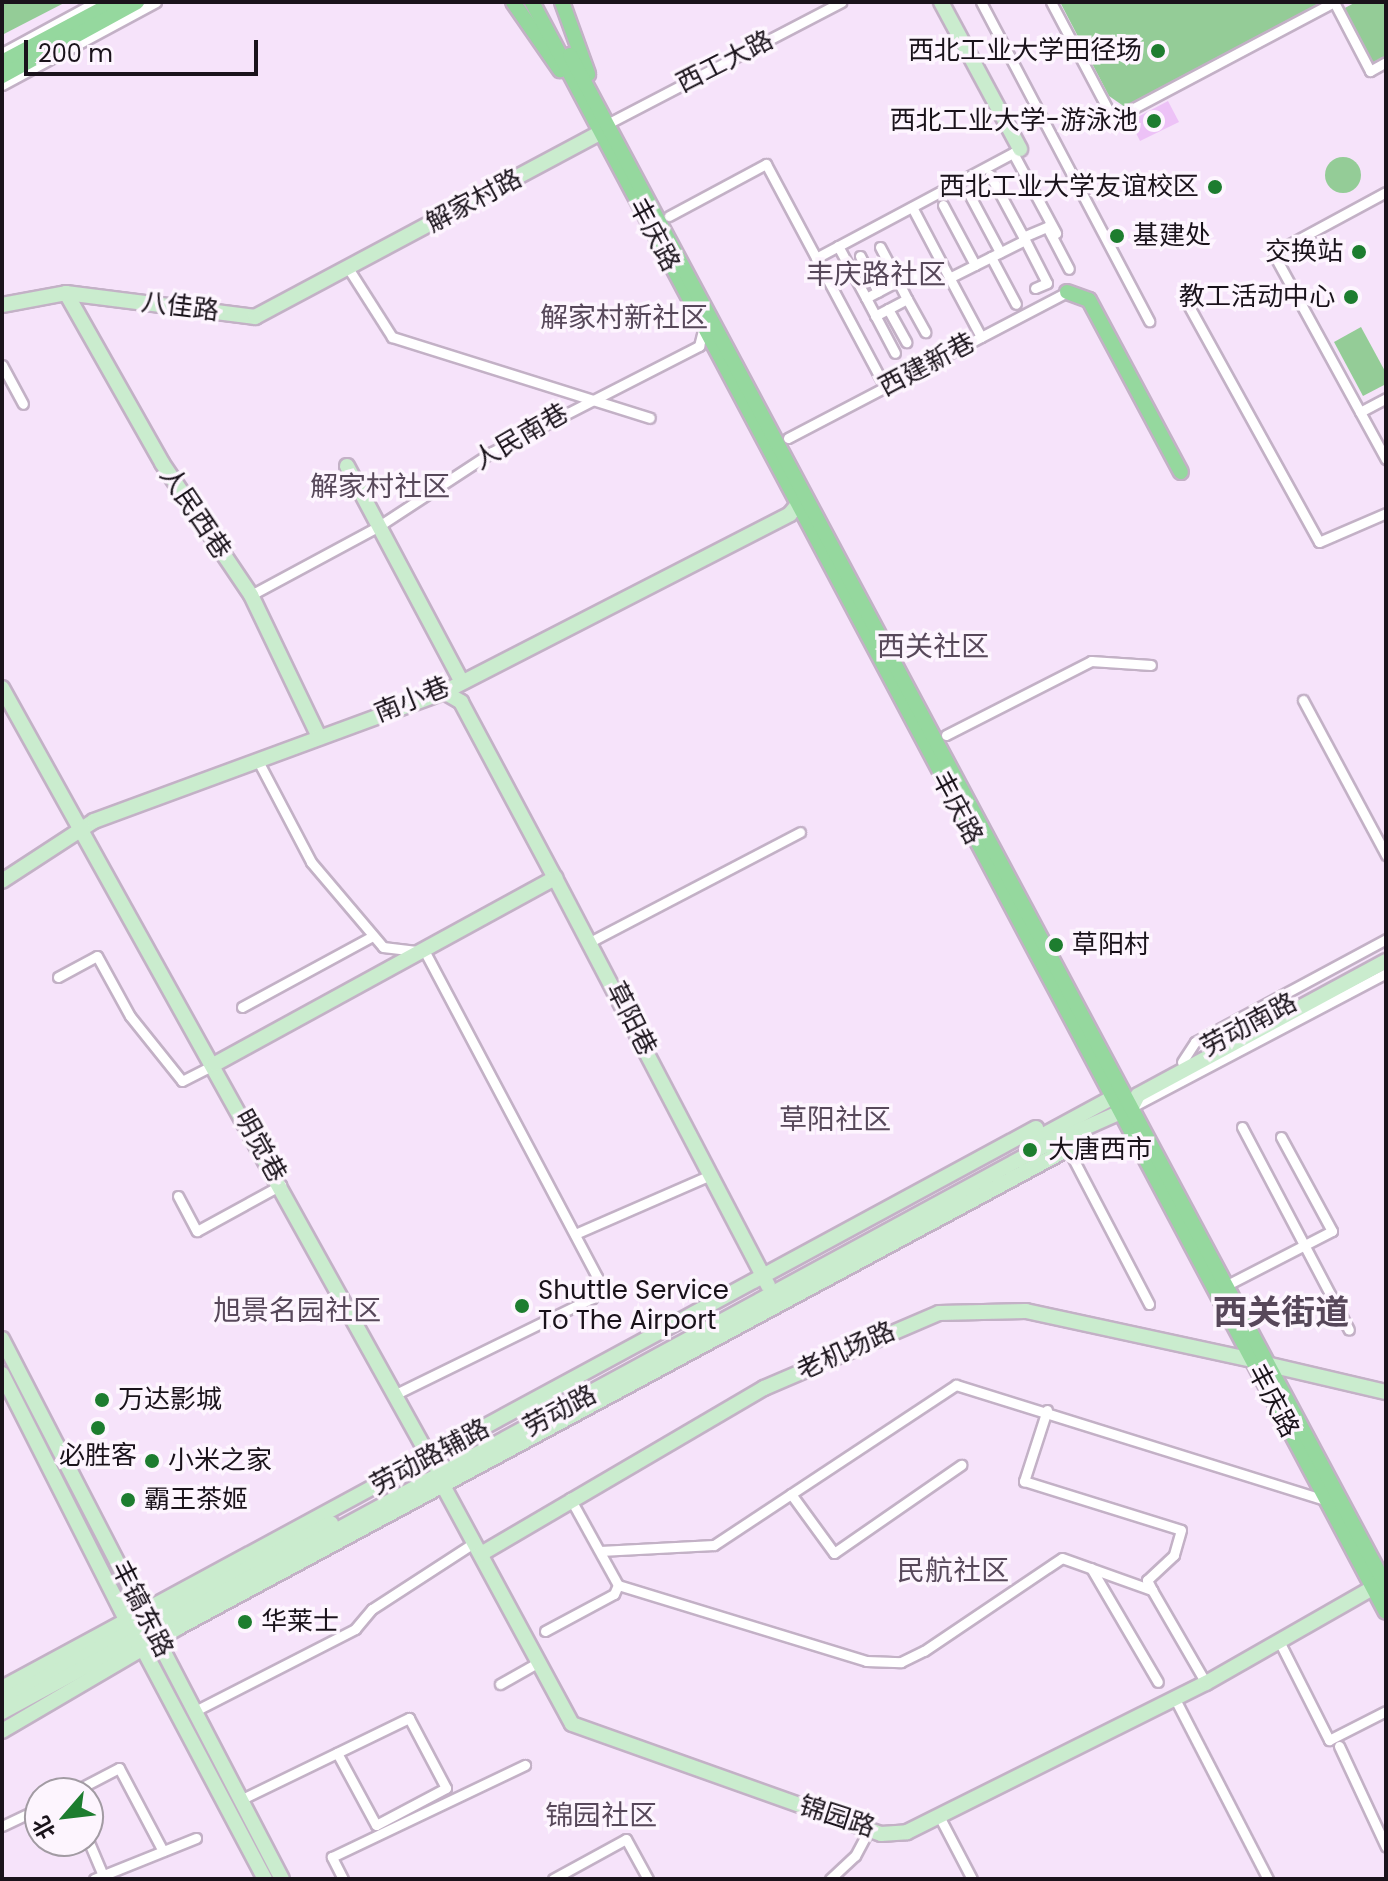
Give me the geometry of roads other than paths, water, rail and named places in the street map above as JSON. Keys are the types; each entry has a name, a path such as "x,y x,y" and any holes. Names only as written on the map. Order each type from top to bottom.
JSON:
{"main road":[{"path":"2,62 115,2"},
{"path":"2,76 137,2"},
{"path":"513,2 588,112"},
{"name":"丰庆路","path":"532,2 588,112 604,124 703,330 801,498"},
{"name":"丰庆路","path":"542,2 1126,1110 1325,1500 1381,1586"},
{"path":"562,2 604,124"},
{"path":"1067,292 1089,300 1181,472"},
{"name":"丰庆路","path":"1126,1110 1270,1365 1381,1586 1386,1612"}],"street":[{"path":"2,53 96,2"},
{"path":"2,85 156,2"},
{"name":"西工大路","path":"604,124 841,2"},
{"path":"941,2 1056,233"},
{"path":"981,2 1149,321"},
{"path":"1051,2 1113,119 1329,3 1370,71 1386,62"},
{"name":"解家村路","path":"348,268 604,124"},
{"path":"816,258 1016,151"},
{"path":"669,216 766,164 885,387"},
{"path":"990,175 1047,283 1035,288"},
{"path":"1386,192 1273,253 1386,459"},
{"path":"969,194 1016,304"},
{"path":"943,205 975,265"},
{"path":"912,207 981,337"},
{"path":"949,278 1047,227 1069,269"},
{"path":"838,246 895,353"},
{"path":"880,247 925,332"},
{"path":"860,256 878,292"},
{"path":"866,298 941,262"},
{"path":"348,268 392,337 602,399 650,418"},
{"name":"八佳路","path":"2,305 66,293 255,317 348,268"},
{"name":"西建新巷","path":"788,438 1067,292"},
{"name":"人民西巷","path":"66,293 162,463 251,595 318,735"},
{"path":"875,316 907,299"},
{"path":"1186,301 1319,542 1386,513"},
{"path":"888,309 906,342"},
{"name":"人民南巷","path":"251,595 379,526 492,452 602,399 699,346 703,330"},
{"path":"2,365 23,404"},
{"path":"1360,412 1386,398"},
{"path":"347,466 461,680"},
{"name":"南小巷","path":"2,881 81,827 318,735 444,692 461,680 790,514 801,498"},
{"path":"946,735 1091,661 1151,665"},
{"path":"2,688 81,827"},
{"name":"草阳巷","path":"444,692 461,702 769,1286"},
{"path":"1303,700 1386,855"},
{"path":"257,759 311,862 373,936 383,947 425,952"},
{"name":"明觉巷","path":"81,827 215,1064 437,1471"},
{"path":"590,942 800,832"},
{"path":"58,977 97,956 130,1016 182,1081 425,952 555,878"},
{"path":"242,1007 373,936"},
{"path":"1182,1062 1195,1042 1386,939"},
{"path":"396,1394 592,1298 597,1277 425,952"},
{"name":"劳动南路","path":"1118,1095 1386,952"},
{"name":"劳动南路","path":"1126,1110 1138,1095 1386,961"},
{"path":"1126,1110 1386,973"},
{"path":"769,1286 1097,1095 1118,1095"},
{"name":"劳动路","path":"2,1712 150,1625 437,1471 769,1286 1044,1146 1073,1143 1126,1110"},
{"path":"1242,1127 1349,1330"},
{"path":"1227,1285 1332,1231 1281,1137"},
{"path":"1073,1143 1149,1304"},
{"name":"劳动路辅路","path":"2,1731 150,1625 437,1471 1073,1143"},
{"path":"575,1234 711,1175"},
{"path":"178,1196 197,1231 281,1185"},
{"name":"老机场路","path":"478,1548 764,1388 939,1313 1026,1311 1252,1360"},
{"name":"丰镐东路","path":"2,1339 282,1879"},
{"path":"1270,1365 1386,1392"},
{"name":"丰镐东路","path":"2,1374 265,1879"},
{"path":"600,1551 714,1545 956,1385 1047,1410 1325,1500"},
{"path":"1047,1410 1024,1481 1181,1530 1174,1555 1147,1580 1206,1683"},
{"path":"791,1494 834,1553 961,1465"},
{"name":"锦园路","path":"437,1471 572,1724 869,1830 907,1832 1206,1683 1381,1586"},
{"path":"570,1498 618,1585 843,1657 901,1662 1062,1558 1152,1590"},
{"path":"195,1711 355,1629 372,1609 478,1548"},
{"path":"1091,1568 1158,1682"},
{"path":"545,1631 614,1594 618,1585"},
{"name":"劳动路","path":"2,1701 135,1634"},
{"name":"劳动路辅路","path":"2,1688 135,1634"},
{"path":"1280,1643 1329,1740 1386,1711"},
{"path":"500,1684 539,1662"},
{"path":"1175,1699 1268,1879"},
{"path":"240,1800 409,1718 446,1788 376,1825 337,1753"},
{"path":"1339,1746 1386,1847"},
{"path":"343,1879 332,1857 525,1765"},
{"path":"102,1777 119,1768 163,1851"},
{"path":"2,1826 24,1816"},
{"path":"939,1816 972,1879"},
{"path":"830,1879 855,1856 869,1830"},
{"path":"93,1857 98,1877 196,1838"},
{"path":"553,1879 626,1839 648,1879"}],"place":[{"name":"西北工业大学田径场","path":"1158,51"},
{"name":"西北工业大学-游泳池","path":"1154,121"},
{"name":"西北工业大学友谊校区","path":"1215,187"},
{"name":"基建处","path":"1117,236"},
{"name":"交换站","path":"1359,252"},
{"name":"教工活动中心","path":"1351,297"},
{"name":"草阳村","path":"1056,945"},
{"name":"大唐西市","path":"1030,1150"},
{"name":"Shuttle Service To The Airport","path":"522,1306"},
{"name":"万达影城","path":"102,1400"},
{"name":"必胜客","path":"98,1428"},
{"name":"小米之家","path":"152,1461"},
{"name":"霸王茶姬","path":"128,1500"},
{"name":"华莱士","path":"245,1622"}],"district":[{"name":"丰庆路社区","path":"876,275"},
{"name":"解家村新社区","path":"624,318"},
{"name":"解家村社区","path":"380,487"},
{"name":"西关社区","path":"933,647"},
{"name":"草阳社区","path":"835,1120"},
{"name":"旭景名园社区","path":"297,1311"},
{"name":"西关街道","path":"1281,1313"},
{"name":"民航社区","path":"953,1571"},
{"name":"锦园社区","path":"601,1816"}]}
